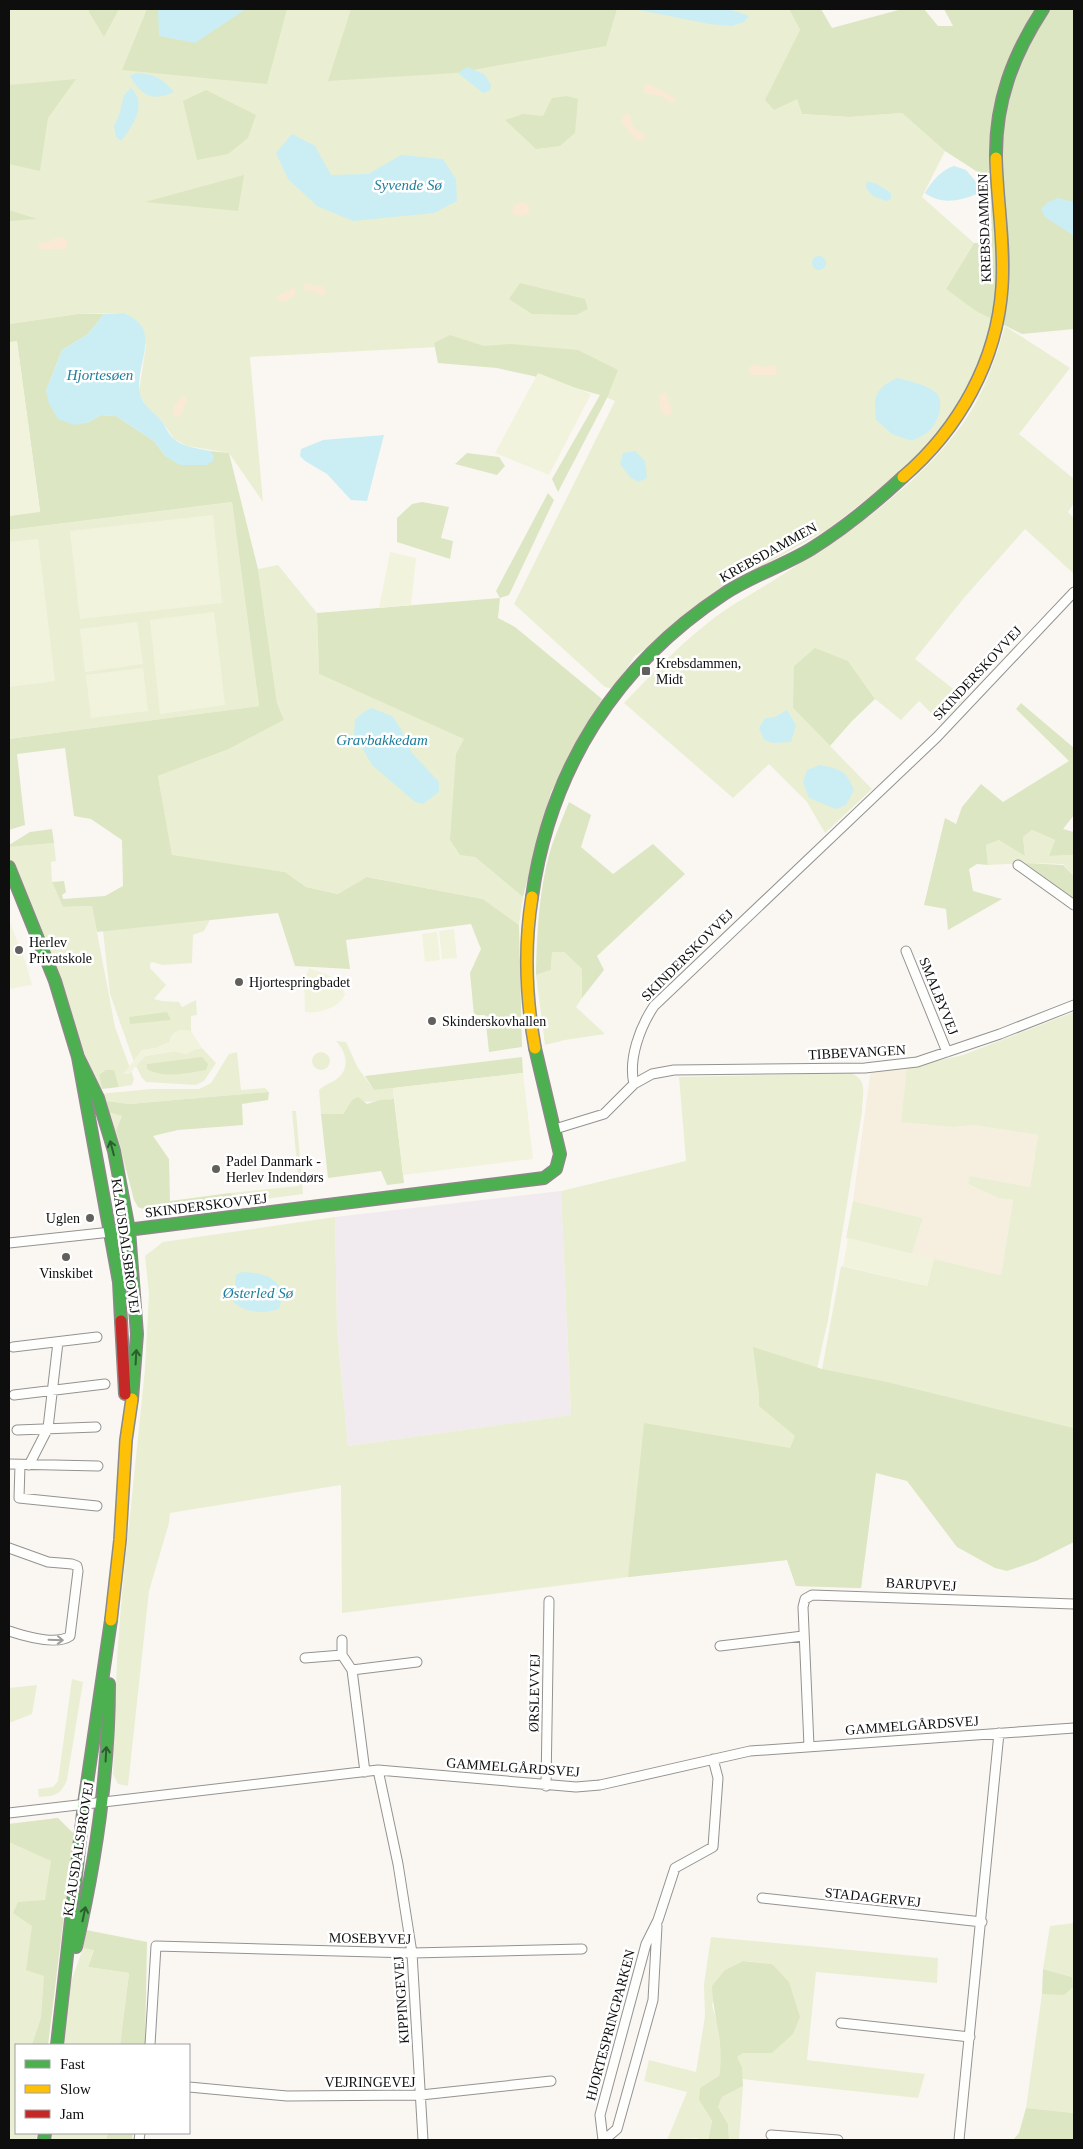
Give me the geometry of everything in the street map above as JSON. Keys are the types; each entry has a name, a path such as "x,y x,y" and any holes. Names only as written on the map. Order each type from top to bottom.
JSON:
{"street":[{"name":"KREBSDAMMEN","path":"555,1129 531,1022 527,941 536,872 558,793 578,753 613,698 642,663 677,629 725,593 812,548 870,505 908,473 942,439 964,407 982,370 1000,305 1002,263 996,154 998,120 1004,88 1015,55 1043,9"},
{"name":"SKINDERSKOVVEJ","path":"634,1084 632,1075 637,1040 644,1021 654,1006 937,736 1074,592"},
{"path":"1018,865 1074,905"},
{"name":"KLAUSDALSBROVEJ","path":"9,867 55,981 78,1057 119,1282 125,1355 126,1440 120,1540 108,1646 84,1804 57,2044"},
{"name":"SMALBYVEJ","path":"906,951 947,1052"},
{"name":"TIBBEVANGEN","path":"634,1084 652,1074 674,1070 865,1068 917,1062 1074,1005"},
{"name":"KLAUSDALSBROVEJ","path":"78,1057 98,1098 114,1151 129,1230 137,1334 135,1376 126,1440"},
{"path":"555,1129 604,1114 634,1084"},
{"name":"SKINDERSKOVVEJ","path":"9,1244 544,1178 556,1169 559,1162 560,1154 555,1129"},
{"path":"13,1347 97,1337"},
{"path":"58,1342 48,1428 25,1465 19,1498 97,1506"},
{"path":"14,1395 105,1384"},
{"path":"17,1430 96,1427"},
{"path":"9,1464 98,1466"},
{"path":"9,1548 48,1562 72,1564 77,1566 78,1571 70,1636 65,1640 29,1638 9,1630"},
{"name":"BARUPVEJ","path":"809,1746 803,1607 805,1599 812,1594 1074,1604"},
{"name":"ØRSLEVVEJ","path":"546,1786 549,1601"},
{"path":"720,1646 804,1636"},
{"path":"342,1640 342,1656 352,1670 365,1772"},
{"name":"KLAUSDALSBROVEJ","path":"63,1996 84,1914 103,1803 109,1706 108,1646"},
{"path":"305,1658 342,1656"},
{"path":"352,1670 417,1662"},
{"name":"GAMMELGÅRDSVEJ","path":"9,1813 378,1770 546,1786 576,1787 600,1785 750,1751 1074,1728"},
{"path":"959,2140 982,1922 999,1733"},
{"name":"HJORTESPRINGPARKEN","path":"604,2140 600,2115 646,1944 658,1920 675,1868 713,1847 718,1778 713,1759"},
{"name":"KIPPINGEVEJ","path":"378,1770 398,1864 412,1953 423,2140"},
{"name":"STADAGERVEJ","path":"762,1898 982,1922"},
{"name":"HJORTESPRINGPARKEN","path":"604,2140 617,2129 653,2000 658,1920"},
{"name":"MOSEBYVEJ","path":"150,2044 156,1946 412,1953 582,1949"},
{"path":"842,2023 970,2037"},
{"name":"VEJRINGEVEJ","path":"190,2088 287,2096 421,2095 551,2081"},
{"path":"771,2135 838,2140"}],"shaded area":[{"path":"907,1068 908,1075 954,1127 973,1125 1038,1135 1030,1187 970,1176 968,1184 998,1198 1013,1200 1001,1275 912,1254 923,1218 853,1201 870,1075 873,1071"},
{"path":"561,1191 571,1415 348,1446 337,1328 335,1217"}],"green space":[{"path":"9,9 789,9 800,30 797,98 802,114 849,117 902,113 945,151 922,197 974,243 946,289 992,319 986,344 957,409 933,441 911,464 830,528 754,571 635,656 613,689 605,687 514,604 615,401 554,374 457,346 250,357 263,502 229,453 187,446 174,439 161,420 146,407 139,391 146,345 123,313 78,314 9,324"},
{"path":"89,9 119,9 104,37 89,12"},
{"path":"147,9 287,9 267,84 122,70"},
{"path":"351,9 617,9 606,46 456,73 328,81"},
{"path":"789,9 821,9 832,28 902,9 924,9 938,26 953,26 944,9 1074,9 1074,329 1022,334 976,311 946,289 974,243 992,243 990,180 945,151 902,113 849,117 802,114 797,99 774,110 765,100 800,30"},
{"path":"76,79 48,118 40,171 9,164 9,85"},
{"path":"206,90 256,115 248,138 228,154 197,160 183,101"},
{"path":"567,96 578,99 575,133 560,146 536,149 505,120 523,114 543,116 552,98"},
{"path":"244,175 238,211 145,202"},
{"path":"9,210 37,219 9,221"},
{"path":"520,283 585,299 588,309 576,315 532,314 509,299"},
{"path":"78,314 104,314 88,334 62,350 46,391 87,423 101,415 116,416 154,441 166,457 213,456 210,451 229,453 258,569 277,703 284,720 229,749 158,776 172,855 285,872 306,887 338,894 367,877 483,899 519,925 522,1047 489,1052 485,1015 474,1015 470,973 481,949 471,924 346,940 350,969 295,966 278,913 97,932 92,906 63,907 52,882 64,881 66,892 62,895 63,899 105,896 123,886 122,840 91,819 74,816 65,748 17,754 25,825 9,830 9,739 259,706 232,502 9,530 9,516 40,511 17,342 9,342 9,324"},
{"path":"1005,326 1070,368 1019,434 1074,479 1074,503 1068,512 1074,518 1074,574 1025,529 963,599 915,659 965,698 941,723 919,701 901,720 875,699 848,661 793,708 872,789 825,833 807,802 769,764 733,798 624,703 655,671 709,622 726,609 782,575 855,526 923,470 943,449 976,403 992,365"},
{"path":"450,335 484,346 511,344 578,350 618,370 607,398 558,492 552,479 600,395 497,368 438,363 434,343"},
{"path":"17,341 40,512 9,516 9,342"},
{"path":"538,373 591,394 549,475 495,453"},
{"path":"467,453 499,457 505,466 497,475 455,464"},
{"path":"548,493 554,500 509,595 500,598 496,591"},
{"path":"232,502 259,706 9,739 9,530"},
{"path":"422,502 449,507 441,538 453,541 450,559 397,542 397,518 412,504"},
{"path":"213,515 222,603 80,619 70,531"},
{"path":"38,539 55,681 9,687 9,542"},
{"path":"390,552 416,558 411,605 379,608"},
{"path":"278,565 317,613 319,674 465,739 475,857 523,897 519,925 483,899 368,877 339,894 306,887 285,872 172,856 158,776 229,749 284,720 277,704 258,569"},
{"path":"500,598 498,618 515,627 602,699 551,792 523,897 475,857 460,855 450,840 456,754 464,739 319,674 317,613"},
{"path":"214,612 225,705 160,714 150,620"},
{"path":"137,622 143,664 85,672 80,629"},
{"path":"815,648 848,661 875,699 830,746 793,708 794,666"},
{"path":"143,668 148,711 91,718 86,675"},
{"path":"1021,703 1074,748 1074,815 1063,829 1074,832 1074,855 1049,856 1055,840 1032,830 1023,837 1025,856 999,840 986,845 988,865 977,864 969,869 973,891 1002,899 948,930 946,909 924,905 945,818 956,824 962,807 981,784 1003,802 1069,761 1016,709"},
{"path":"569,802 591,815 581,847 613,874 653,844 685,874 597,956 604,970 582,998 582,969 564,952 552,952 551,970 536,975 538,926 544,877 552,845"},
{"path":"52,829 54,843 9,847 9,845 30,832"},
{"path":"1032,830 1055,840 1050,856 1074,855 1074,876 1063,864 1025,863 988,865 986,845 999,840 1025,855 1023,837"},
{"path":"54,843 56,861 51,862 52,882 63,907 92,906 115,1027 134,1079 132,1085 119,1087 114,1071 99,1075 102,1089 97,1090 56,968 9,857 9,847"},
{"path":"1025,863 1063,865 1074,876 1074,899"},
{"path":"9,920 26,963 32,985 9,989"},
{"path":"210,920 204,931 193,935 192,963 163,965 152,962 150,964 150,968 166,985 154,999 179,1002 182,1007 196,1000 197,1015 191,1016 191,1031 178,1031 173,1035 170,1042 156,1048 142,1050 134,1062 110,994 103,931"},
{"path":"454,929 457,958 442,959 439,931"},
{"path":"437,932 440,960 425,962 422,934"},
{"path":"552,952 564,952 582,969 582,998 576,1007 605,1034 545,1045 536,975 551,970"},
{"path":"309,968 336,980 345,995 342,1000 333,1007 322,1011 305,1012 304,980"},
{"path":"167,1012 171,1020 130,1024 129,1017"},
{"path":"1074,1012 1074,1428 892,1383 875,1473 861,1588 796,1586 787,1560 628,1577 342,1613 341,1485 170,1513 169,1523 149,1591 128,1786 118,1784 113,1774 117,1659 145,1369 149,1293 145,1256 163,1242 335,1217 337,1328 348,1446 571,1415 561,1191 686,1161 679,1077 850,1073 860,1079 862,1083 862,1112 828,1320 817,1369 822,1369 841,1266 927,1286 934,1259 1001,1275 1013,1200 998,1198 968,1184 970,1176 1030,1187 1038,1135 973,1125 954,1127 901,1122 907,1068 963,1055"},
{"path":"179,1030 191,1031 202,1048 186,1054 175,1051 145,1056 129,1074 123,1074 142,1050 156,1048 170,1042 173,1034"},
{"path":"336,1041 346,1042 358,1068 374,1090 393,1088 394,1099 369,1102 352,1100 343,1114 321,1114 319,1090 337,1079 345,1069 344,1054"},
{"path":"202,1048 216,1063 204,1081 196,1085 146,1082 136,1066 145,1056 175,1051 186,1054"},
{"path":"237,1052 241,1090 265,1088 269,1092 129,1104 107,1101 122,1116 116,1130 128,1177 99,1094 151,1089 199,1089 211,1083 229,1054"},
{"path":"321,1052 327,1055 330,1061 327,1067 321,1070 315,1067 312,1061 315,1055"},
{"path":"202,1057 208,1064 206,1070 168,1075 147,1069 147,1064"},
{"path":"522,1057 523,1073 374,1090 365,1076"},
{"path":"106,1070 114,1070 119,1087 102,1089 99,1075"},
{"path":"523,1073 533,1159 403,1175 393,1088"},
{"path":"269,1092 268,1100 242,1104 243,1125 178,1130 153,1136 169,1159 170,1201 230,1193 239,1199 150,1212 138,1207 134,1200 116,1130 122,1116 109,1112 107,1101 129,1104"},
{"path":"358,1097 367,1104 380,1100 394,1099 404,1183 387,1185 381,1171 328,1178 321,1114 343,1114 352,1100"},
{"path":"292,1111 296,1111 303,1194 250,1201 239,1199 230,1193 299,1186"},
{"path":"853,1201 923,1218 912,1254 846,1238"},
{"path":"848,1238 934,1259 927,1286 843,1266"},
{"path":"753,1347 822,1369 892,1383 1074,1428 1074,1542 1036,1561 1007,1571 995,1568 957,1547 907,1481 876,1473 861,1588 796,1586 787,1560 628,1577 644,1423 790,1448 795,1436 759,1406"},
{"path":"72,1679 83,1682 67,1780 57,1794 39,1797 38,1789 53,1787 58,1781"},
{"path":"37,1685 32,1714 9,1723 9,1688"},
{"path":"58,1818 48,2044 15,2044 15,2134 37,2134 36,2140 9,2140 9,1824"},
{"path":"58,1818 74,1834 48,2044 32,2044 41,2018 44,1976 26,1970 32,1926 13,1913 18,1902 45,1900 51,1861 9,1842 9,1824"},
{"path":"1074,1923 1074,2113 1026,2108 1042,1994 1064,1994 1072,1977 1043,1969 1050,1926"},
{"path":"86,1930 147,1942 145,2044 120,2044 129,1973 88,1967 94,1950 83,1948"},
{"path":"711,1937 938,1958 937,1983 816,1972 807,2060 925,2074 918,2098 742,2079 742,2067 736,2057 743,2053 772,2053 773,1964 743,1961 725,1970 712,2005 717,2022 722,2058 719,2076 699,2100 712,2121 708,2140 698,2140 697,2138 667,2140 687,2092 644,2081 649,2060 696,2072 705,2016 704,1984"},
{"path":"83,1948 94,1949 88,1967 129,1973 120,2044 61,2044 68,1990"},
{"path":"743,1961 772,1964 789,1982 800,2017 793,2034 772,2053 743,2053 737,2057 742,2067 743,2086 722,2097 718,2107 728,2124 729,2140 708,2140 712,2121 699,2100 700,2088 719,2076 721,2053 712,1986 725,1970"},
{"path":"1043,1969 1072,1977 1073,1987 1064,1995 1042,1994"},
{"path":"743,2086 739,2140 729,2140 728,2124 718,2107 722,2097"},
{"path":"1026,2108 1074,2113 1074,2140 1013,2140 1019,2133"},
{"path":"50,2134 108,2134 106,2140 50,2140"},
{"path":"108,2134 133,2134 132,2140 106,2140"}],"sand":[{"path":"649,84 676,98 672,104 661,96 644,93 644,87"},
{"path":"629,113 633,126 646,137 641,142 633,137 621,121"},
{"path":"523,202 529,205 529,213 520,216 512,213 515,205"},
{"path":"57,237 68,240 66,249 38,249 39,243 50,241"},
{"path":"304,284 322,286 326,291 325,295 320,296 314,291 305,291"},
{"path":"292,287 295,289 296,294 286,302 278,302 277,297"},
{"path":"755,364 764,367 774,365 777,368 776,375 749,374 749,367"},
{"path":"666,391 672,412 668,416 661,412 659,396"},
{"path":"181,396 186,397 187,402 180,417 174,416 172,410"}],"water":[{"path":"158,9 246,9 195,43 159,36"},
{"path":"634,9 729,9 749,16 744,22 732,26 709,24"},
{"path":"467,67 484,74 491,85 490,91 483,93 458,73"},
{"path":"136,73 148,74 157,78 166,83 174,92 160,97 148,95 134,83 130,76"},
{"path":"131,88 138,101 137,115 121,141 116,137 114,127 124,95"},
{"name":"Syvende Sø","path":"292,134 315,146 331,175 368,174 401,155 443,159 456,179 457,201 434,213 353,221 317,206 288,179 276,153"},
{"path":"954,166 966,170 978,184 977,194 951,201 937,199 925,193 937,177 945,170"},
{"path":"867,181 877,184 891,193 891,199 886,201 873,196 866,188"},
{"path":"1058,198 1074,202 1074,236 1045,217 1041,209 1048,202"},
{"path":"816,256 822,256 826,263 822,270 816,270 812,266 812,260"},
{"name":"Hjortesøen","path":"123,313 136,320 143,329 145,350 139,386 142,401 161,420 174,439 186,446 210,451 214,456 213,461 206,465 180,465 166,457 154,441 116,416 101,415 87,423 74,425 58,419 49,404 46,391 62,350 88,334 104,314"},
{"path":"897,378 927,387 935,392 940,401 938,418 935,423 929,431 912,441 892,434 876,420 875,405 877,394 884,386"},
{"path":"384,435 367,501 351,500 327,474 300,456 301,449 323,440"},
{"path":"635,451 645,461 647,478 638,482 630,477 620,464 623,453"},
{"name":"Gravbakkedam","path":"371,708 392,716 401,729 412,753 439,782 439,792 423,804 415,802 372,765 354,734 355,720"},
{"path":"787,710 796,725 791,742 773,743 764,740 759,728 765,718 775,717"},
{"path":"820,765 837,769 848,778 854,790 846,805 836,809 809,798 803,782 807,770"},
{"name":"Østerled Sø","path":"242,1272 266,1276 278,1284 281,1291 279,1309 255,1312 238,1306 233,1302 236,1275"}],"traffic: fast":[{"path":"996,158 999,118 1008,80 1023,44 1043,9"},
{"path":"532,897 541,850 554,806 572,764 594,724 621,687 651,653 685,622 724,594 811,549 835,533 903,477"},
{"path":"9,867 55,981 78,1057 119,1282 121,1321"},
{"path":"111,1232 544,1178 556,1169 560,1154 535,1048"},
{"path":"78,1057 98,1098 114,1151 129,1230 137,1334 132,1399"},
{"path":"57,2044 84,1804 111,1620"},
{"path":"76,1947 90,1882 100,1816 107,1750 109,1684"},
{"path":"44,2140 45,2134"}],"traffic: slow":[{"path":"903,477 923,458 958,415 972,392 992,341 999,314 1003,271 996,158"},
{"path":"532,897 529,916 527,972 535,1048"},
{"path":"111,1620 120,1540 126,1440 132,1399"}],"traffic: jam":[{"path":"121,1321 125,1394"}],"place":[{"name":"Krebsdammen, Midt","path":"646,671"},
{"name":"Herlev Privatskole","path":"19,950"},
{"name":"Hjortespringbadet","path":"239,982"},
{"name":"Skinderskovhallen","path":"432,1021"},
{"name":"Padel Danmark - Herlev Indendørs","path":"216,1169"},
{"name":"Uglen","path":"90,1218"},
{"name":"Vinskibet","path":"66,1257"}]}
